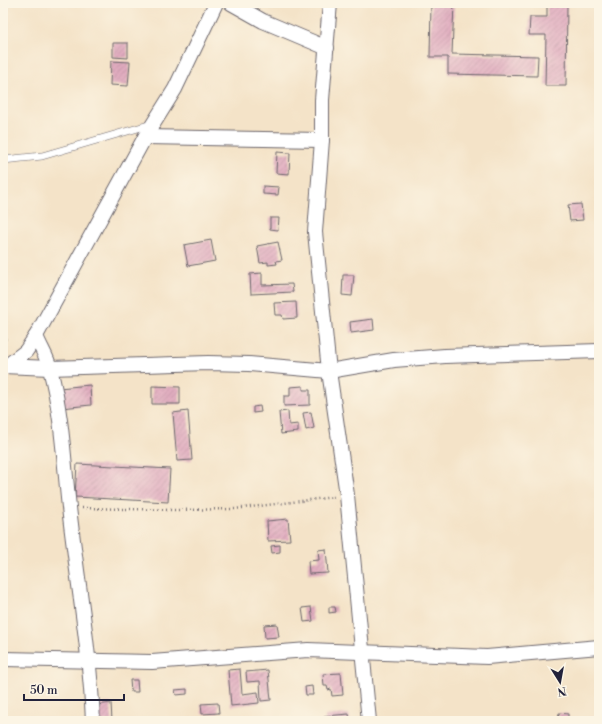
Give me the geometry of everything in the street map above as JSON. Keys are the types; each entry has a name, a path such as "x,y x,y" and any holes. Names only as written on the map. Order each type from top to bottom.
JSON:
{"street":[{"path":"5,366 26,350 36,336 145,137 175,89 216,3"},
{"path":"231,3 263,21 327,48"},
{"path":"330,3 322,100 322,140 315,232 329,371 347,495 369,721"},
{"path":"145,137 322,140"},
{"path":"36,336 40,349 50,368 63,437 69,508 89,660 93,721"},
{"path":"5,366 50,368 249,364 329,371 394,360 445,356 599,351"},
{"path":"3,659 152,662 308,650 487,657 599,647"}],"lane":[{"path":"3,160 42,156 154,124"}],"path":[{"path":"69,508 117,510 234,509 347,495"}],"building":[{"path":"431,3 454,3 452,54 538,56 537,76 448,74 448,57 430,57"},
{"path":"547,3 567,3 566,86 545,86 546,35 529,35 530,17 547,17"},
{"path":"113,43 128,43 128,58 113,57"},
{"path":"111,61 130,62 128,86 110,85"},
{"path":"277,152 290,153 289,174 276,173"},
{"path":"263,186 279,187 278,195 263,194"},
{"path":"581,204 583,220 570,221 568,205"},
{"path":"270,218 279,218 278,230 270,229"},
{"path":"211,240 215,261 188,266 184,245"},
{"path":"278,242 282,260 276,261 277,264 268,265 268,262 260,263 257,246"},
{"path":"262,273 262,285 292,284 293,292 251,294 250,274"},
{"path":"343,275 354,275 352,296 342,295"},
{"path":"296,302 297,318 283,319 282,315 275,315 274,303"},
{"path":"3,319 6,340 3,340"},
{"path":"373,319 374,330 351,333 350,322"},
{"path":"90,385 91,405 61,408 59,388"},
{"path":"152,386 180,387 180,404 152,404"},
{"path":"303,386 303,390 310,390 310,405 284,406 284,396 290,396 290,387"},
{"path":"260,406 261,412 253,413 253,407"},
{"path":"188,411 192,460 177,461 173,413"},
{"path":"288,411 289,425 298,424 298,432 281,434 279,412"},
{"path":"311,412 314,428 306,430 303,413"},
{"path":"77,464 170,469 168,502 75,497"},
{"path":"288,519 290,540 268,541 267,521"},
{"path":"280,545 280,552 272,553 271,546"},
{"path":"326,549 328,573 309,574 308,561 319,560 318,550"},
{"path":"311,607 313,621 304,622 302,608"},
{"path":"329,607 335,607 336,612 329,613"},
{"path":"277,624 279,637 265,638 264,625"},
{"path":"240,669 242,694 258,692 259,703 231,706 228,670"},
{"path":"268,670 271,700 261,701 260,681 247,682 246,672"},
{"path":"341,673 343,695 332,696 331,689 328,690 327,686 324,686 323,674"},
{"path":"130,680 137,680 138,692 131,692"},
{"path":"312,686 313,695 306,695 305,687"},
{"path":"187,689 187,694 176,695 175,690"},
{"path":"111,703 112,721 98,721 96,705"},
{"path":"218,703 219,713 202,714 201,704"},
{"path":"559,713 568,714 568,721 558,721"},
{"path":"349,714 350,721 325,721 325,716"},
{"path":"590,717 599,717 599,721 590,721"}]}
